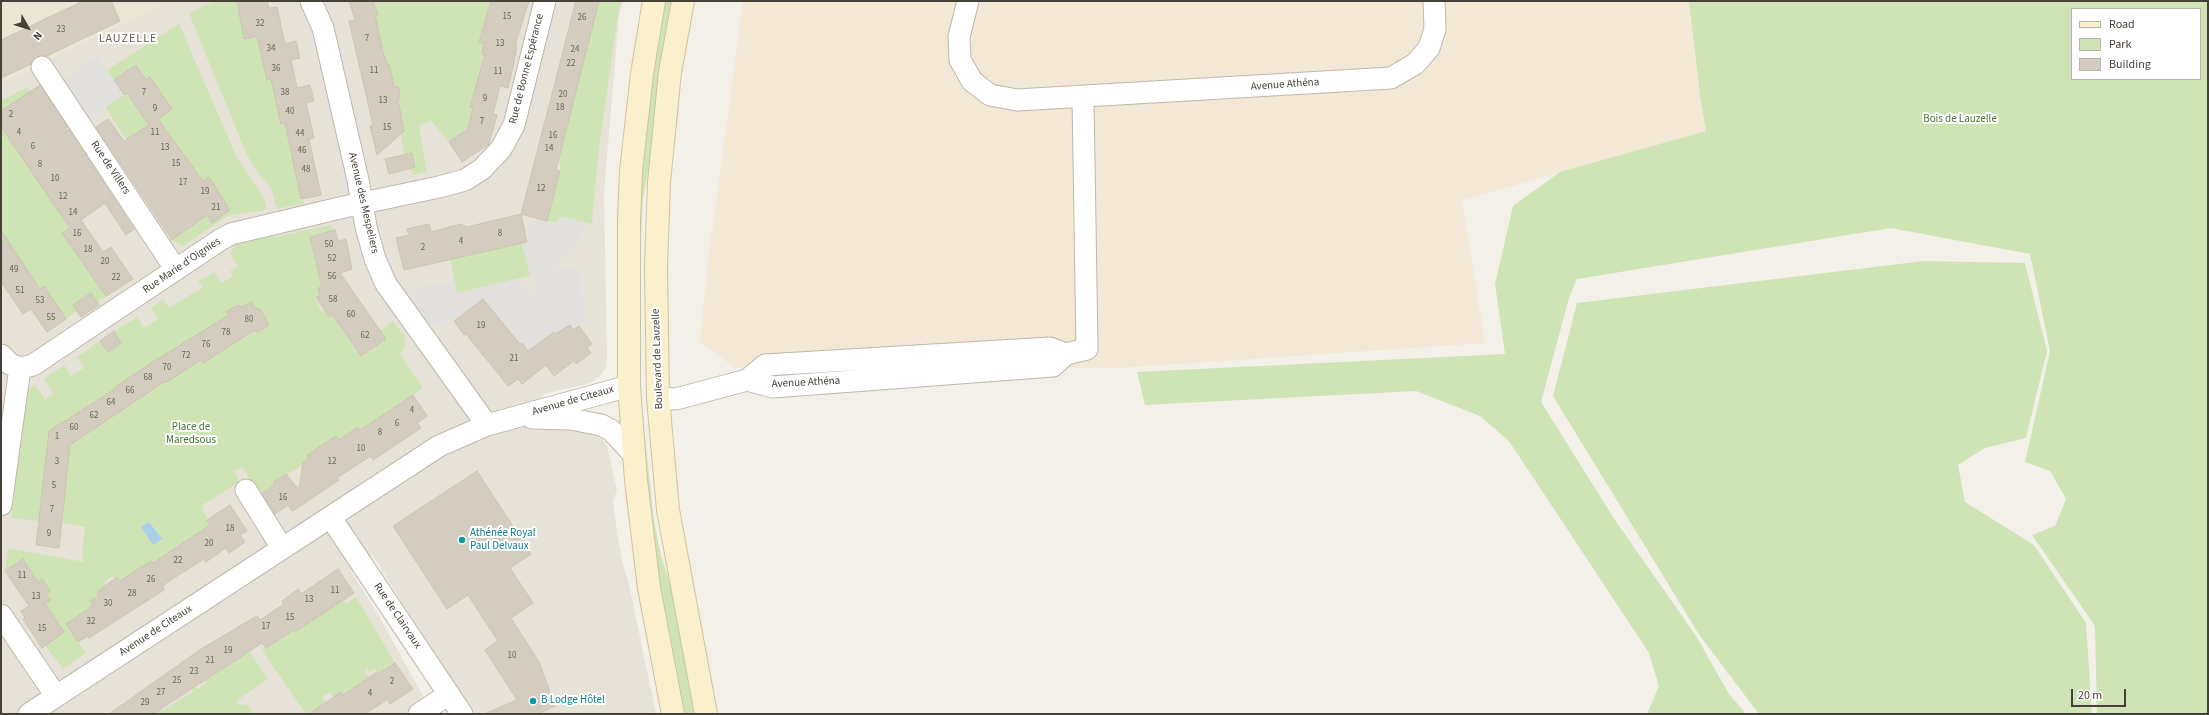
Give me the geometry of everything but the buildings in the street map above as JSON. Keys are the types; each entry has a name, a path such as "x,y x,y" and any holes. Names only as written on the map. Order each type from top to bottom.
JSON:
{"main road":[{"path":"654,1 642,74 631,171 629,220 629,386 634,455 649,588 674,714"},
{"name":"Boulevard de Lauzelle","path":"683,1 670,72 659,182 656,266 659,409 669,518 706,714"},
{"path":"629,386 659,409"}],"street":[{"name":"Avenue des Mespeliers","path":"311,1 323,28 363,203 366,227 375,259 386,284 487,425"},
{"name":"Rue de Bonne Espérance","path":"363,203 465,180 482,169 501,149 514,125 545,1"},
{"name":"Avenue Athéna","path":"968,1 959,36 960,60 972,81 990,95 1017,100 1391,78 1415,64 1429,48 1435,29 1434,1"},
{"name":"Rue de Villers","path":"42,67 176,270"},
{"name":"Avenue Athéna","path":"659,409 676,399 747,380 773,387 1054,366 1066,354 1087,349 1083,97"},
{"name":"Rue Marie d'Oignies","path":"20,368 33,365 231,234 363,203"},
{"path":"1,355 10,364 20,368 1,505"},
{"name":"Avenue de Citeaux","path":"29,714 439,446 487,425 518,418 552,406 629,386"},
{"name":"Avenue de Citeaux","path":"518,418 571,419 601,425 611,430 634,455"},
{"path":"246,490 282,548"},
{"name":"Rue de Clairvaux","path":"331,518 462,714"},
{"path":"1,615 56,696"},
{"path":"419,714 449,694"}],"shaded area":[{"path":"1,1 623,1 619,15 604,192 606,368 599,377 590,383 543,394 549,430 587,433 600,437 607,446 617,490 613,501 618,539 625,573 629,584 656,714 476,714 440,663 372,554 351,571 379,616 433,714 1,714"},
{"path":"1,1 164,1 154,9 1,83"},
{"path":"743,1 1839,1 1816,100 1462,200 1485,343 1119,368 735,368 700,341 708,262"},
{"path":"98,56 124,95 88,119 62,80"},
{"path":"559,216 584,222 576,247 552,271 578,265 585,322 573,330 570,325 555,334 553,332 527,353 483,299 462,315 430,326 414,304 420,300 415,288 454,281 457,293 517,279 533,300 538,275 530,276 522,243 527,241 524,227 534,226 537,218 557,223"}],"green space":[{"path":"214,1 237,1 244,39 258,36 267,80 271,79 285,123 301,199 305,203 277,209 271,188 257,172 246,153 189,13"},
{"path":"373,1 494,1 485,26 483,26 479,42 484,43 482,54 489,55 468,129 449,142 431,120 419,126 427,172 414,175 409,168 415,166 412,153 404,155 401,133 404,130 402,123 399,121 399,88 391,85 389,64 387,64 383,52 375,15 377,15"},
{"path":"598,1 621,1 598,156 592,224 559,217 557,223 547,221 560,171 559,158"},
{"path":"659,1 677,1 643,199 641,240 641,363 639,370 634,208"},
{"name":"Bois de Lauzelle","path":"1689,1 2208,1 2208,714 2097,714 2095,626 2032,535 2055,526 2066,499 2050,471 2025,462 2050,351 2030,254 1891,228 1577,279 1569,298 1541,402 1613,517 1696,636 1729,694 1746,714 1647,714 1659,686 1649,653 1509,441 1480,416 1416,391 1145,405 1137,372 1505,354 1495,284 1513,206 1560,172 1706,131 1700,95"},
{"path":"179,24 237,158 263,197 266,205 265,210 227,216 183,246 172,240 185,231 105,107 127,93 149,125 140,131 190,190 212,222 230,210 209,178 200,183 158,119 146,80 136,65 114,80 107,70"},
{"path":"27,87 33,96 1,111 1,101"},
{"path":"1,127 70,228 63,233 89,262 110,294 97,302 91,293 73,305 77,311 66,319 44,287 35,293 1,231"},
{"name":"Place de Maredsous","path":"330,225 335,230 310,237 322,287 318,289 320,296 315,298 322,312 325,310 333,315 361,356 385,339 380,331 393,321 405,337 404,349 399,353 423,388 341,444 336,436 329,441 319,455 315,449 307,454 309,458 303,462 302,466 273,482 276,487 272,489 271,487 260,494 242,467 235,471 239,482 201,506 212,527 190,538 153,563 151,561 134,572 122,585 117,577 115,579 113,576 104,582 106,586 99,596 90,601 93,606 68,623 67,626 86,653 63,669 45,645 56,620 45,604 51,600 46,594 50,591 42,579 38,582 23,559 5,571 8,548 84,562 82,555 85,527 62,523 70,443 201,359 204,363 253,331 243,307 238,305 227,312 229,315 151,363 114,387 115,389 49,431 39,521 11,518 27,391 35,385 45,400 53,394 44,379 64,365 71,376 84,368 77,357 100,341 108,352 121,343 114,331 137,317 144,328 158,319 151,308 163,299 169,308 203,287 198,281 214,272 222,283 233,276 230,271 238,266 230,253 238,243 254,238 280,236"},
{"path":"522,243 530,276 457,293 450,258"},
{"path":"1924,261 2025,263 2047,351 2026,438 1985,448 1958,465 1965,502 2034,545 2086,623 2092,714 1759,714 1700,636 1553,396 1577,303"},
{"path":"642,434 645,437 654,521 661,556 683,622 700,714 684,714 654,564"},
{"path":"341,597 346,604 356,597 395,663 378,674 375,669 370,672 367,668 364,670 369,678 343,695 341,692 333,697 330,692 322,697 326,703 306,714 262,650 292,629 295,632 321,614"},
{"path":"249,651 268,679 236,701 237,704 248,705 254,714 150,714 160,708 162,711 194,691 191,686 194,684 197,689 207,682 204,677 226,667"}],"water":[{"path":"149,522 162,539 153,545 141,527"}],"place":[{"name":"Athénée Royal Paul Delvaux","path":"462,540"},
{"name":"B Lodge Hôtel","path":"533,701"}],"district":[{"name":"LAUZELLE","path":"128,39"}]}
